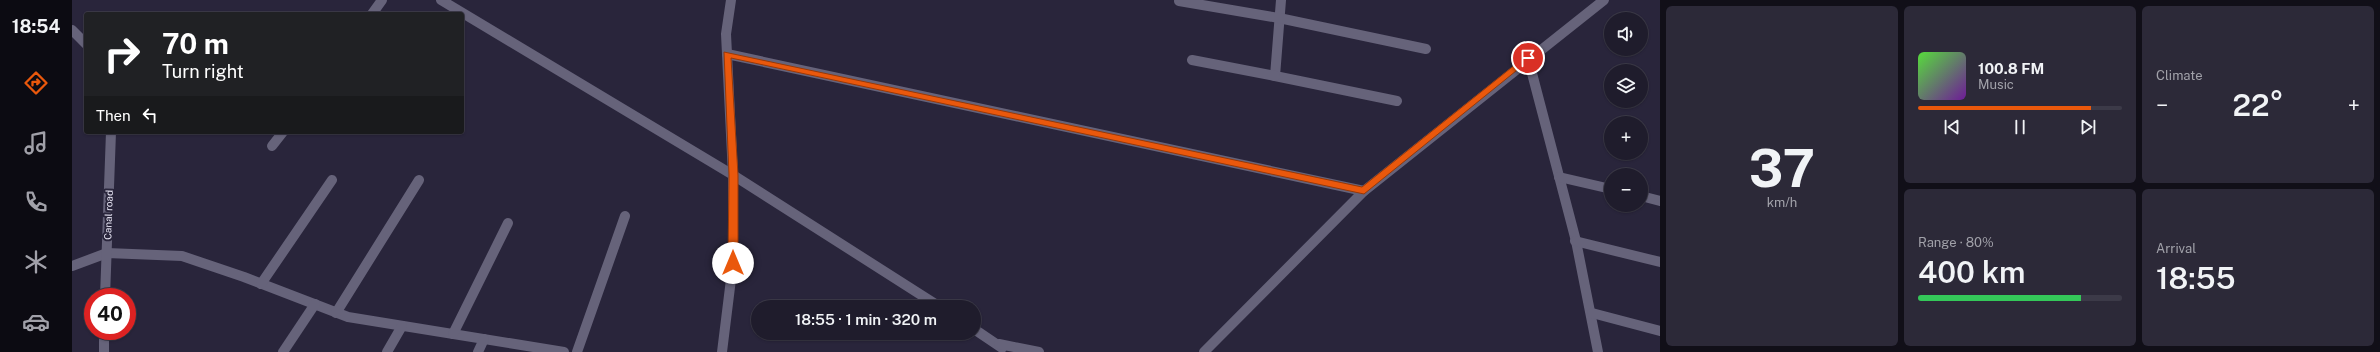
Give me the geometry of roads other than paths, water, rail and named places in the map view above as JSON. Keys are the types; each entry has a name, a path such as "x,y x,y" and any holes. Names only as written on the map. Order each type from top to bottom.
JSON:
{"street":[{"path":"373,12 382,0"},
{"path":"441,0 461,12"},
{"path":"722,352 733,263 733,175 726,34 731,0"},
{"path":"1275,76 1281,0"},
{"path":"1204,352 1364,191 1528,58 1604,0"},
{"path":"1179,1 1279,18 1426,49"},
{"path":"464,14 733,175 929,300"},
{"path":"72,30 84,42"},
{"path":"727,54 1364,191"},
{"path":"1528,58 1575,241 1592,313 1598,352"},
{"path":"1192,60 1397,101"},
{"name":"Canal road","path":"106,288 111,134"},
{"path":"272,146 281,134"},
{"path":"1559,177 1604,187"},
{"path":"261,284 332,180"},
{"path":"336,313 419,180"},
{"path":"1648,198 1660,201"},
{"path":"577,352 624,216"},
{"path":"453,334 508,223"},
{"path":"1575,241 1660,262"},
{"path":"72,266 107,253 182,256 348,317 564,352"},
{"path":"282,352 314,304"},
{"path":"1592,313 1660,331"},
{"path":"387,352 402,326"},
{"path":"981,333 1003,348 1039,352"},
{"path":"478,352 484,339"},
{"path":"104,340 104,352"}]}
